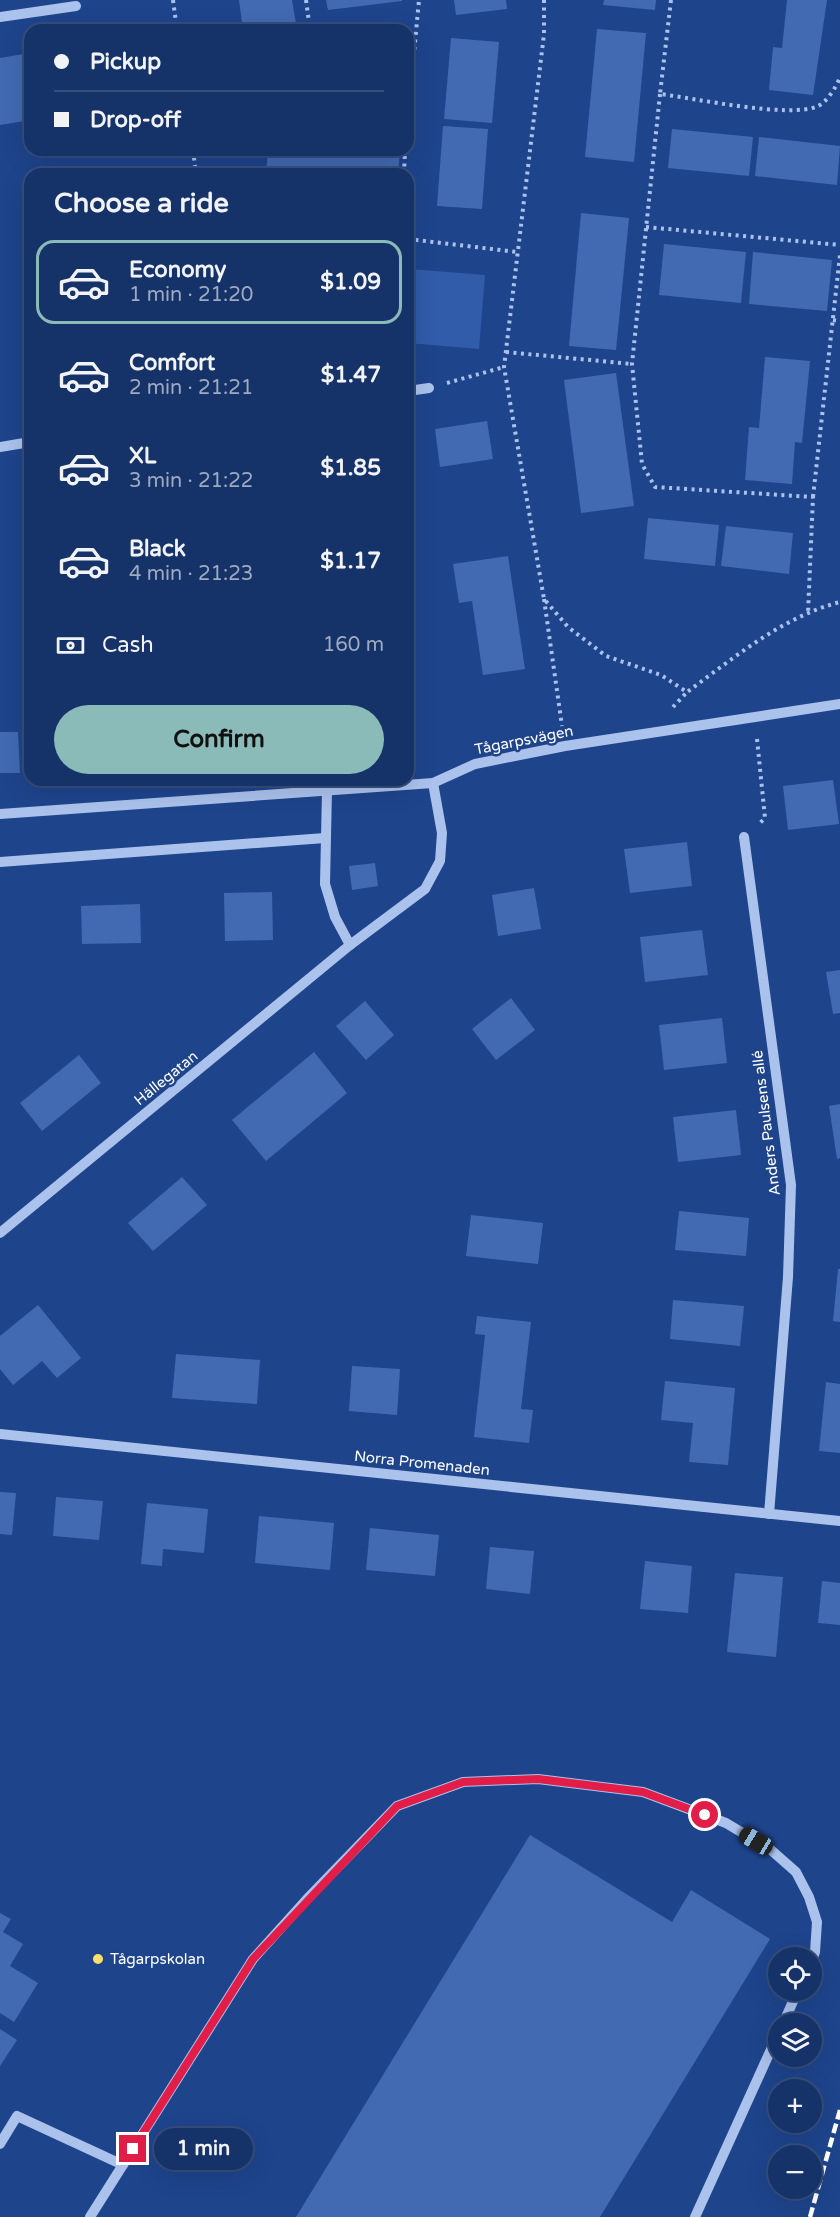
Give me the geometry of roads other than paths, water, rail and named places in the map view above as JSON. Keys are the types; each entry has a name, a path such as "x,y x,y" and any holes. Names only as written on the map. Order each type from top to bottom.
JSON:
{"street":[{"path":"0,17 76,6"},
{"path":"414,390 429,388"},
{"path":"0,447 24,443"},
{"name":"Tågarpsvägen","path":"414,784 433,783 475,764 565,746 840,704"},
{"name":"Hällegatan","path":"0,1233 350,945 424,890 440,861 442,833 433,783"},
{"name":"Tågarpsvägen","path":"0,814 388,786"},
{"path":"327,790 325,884 335,917 350,945"},
{"name":"Anders Paulsens allé","path":"744,837 791,1185 788,1277 769,1514"},
{"path":"0,862 325,838"},
{"name":"Norra Promenaden","path":"0,1434 840,1521"},
{"path":"90,2217 253,1959 397,1806 463,1782 538,1779 643,1792 726,1823 771,1851 796,1872 809,1897 817,1922 815,1947"},
{"path":"695,2217 768,2056"},
{"path":"0,2144 17,2116 123,2165"}],"railway":[{"path":"810,2217 840,2110"}],"place":[{"name":"Tågarpskolan","path":"98,1959"}]}
